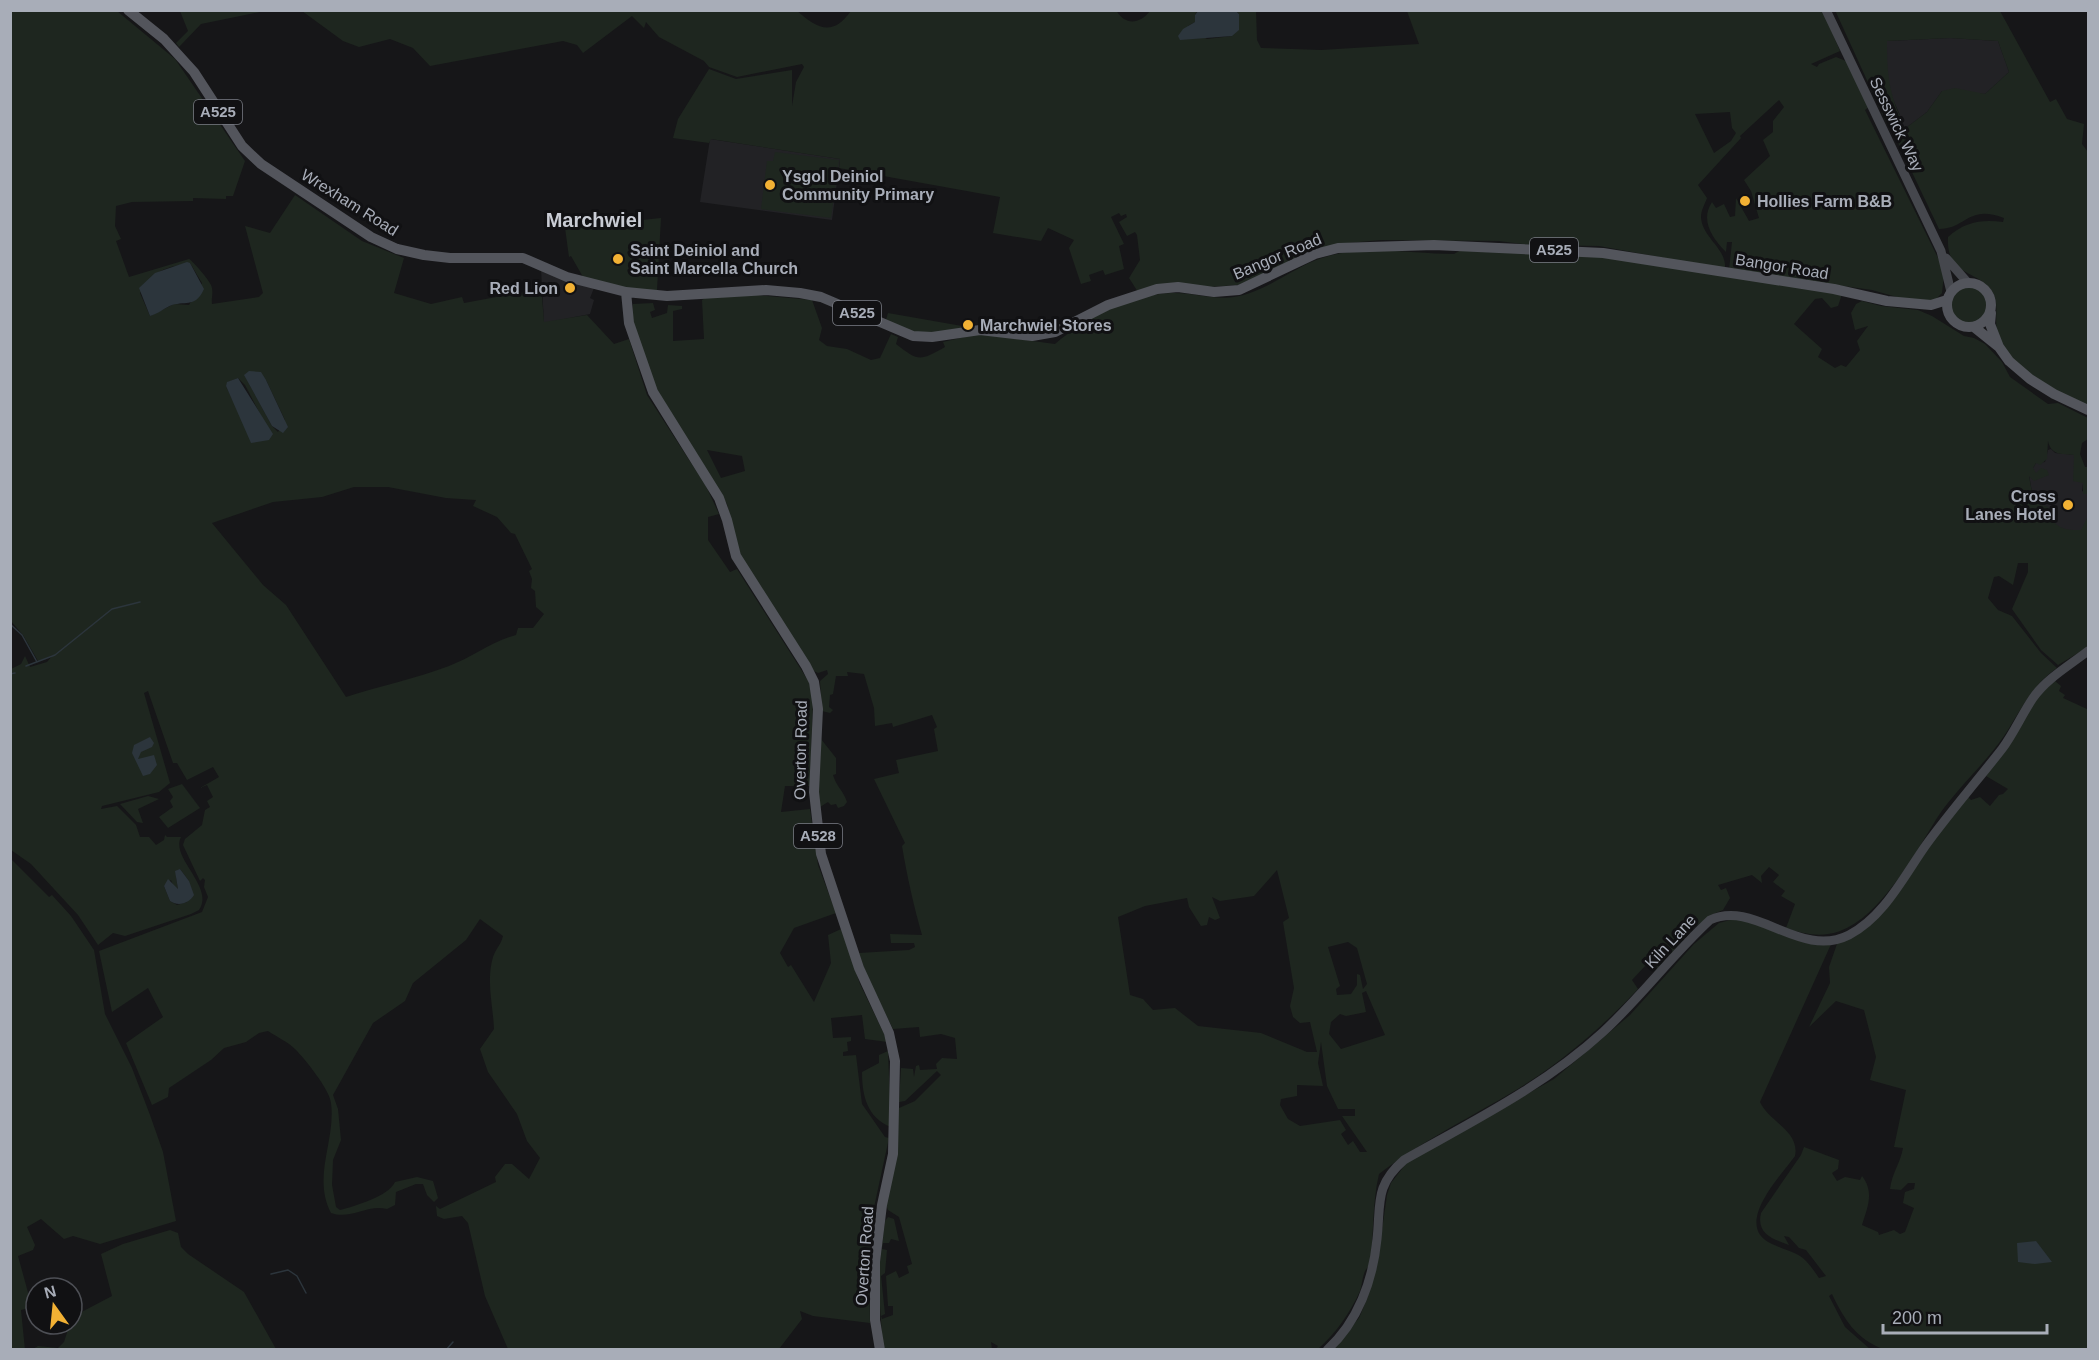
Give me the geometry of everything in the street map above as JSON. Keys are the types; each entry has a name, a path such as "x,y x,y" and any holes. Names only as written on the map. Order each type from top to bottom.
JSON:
{"main road":[{"name":"Wrexham Road","path":"128,10 164,39 194,72 242,146 261,164 371,237 397,249 424,255 523,258 567,277 626,292"},
{"name":"Sesswick Way","path":"1826,10 1941,251 1956,272 1968,283"},
{"name":"Bangor Road","path":"626,292 668,296 766,290 800,293 821,297 913,336 932,337 980,330 1032,336 1055,332 1108,305 1157,289 1178,287 1214,292 1239,290 1315,254 1338,248 1434,245 1603,253 1920,306 1940,313 1955,323"},
{"name":"Sesswick Way","path":"1941,251 1949,296"},
{"name":"A525","path":"1949,296 1962,284 1968,283"},
{"path":"1968,283 1986,291 1991,310 1990,324 2002,351"},
{"name":"Overton Road","path":"626,292 629,323 653,392 719,498 736,556 814,682 818,709 814,792 820,854 860,968 889,1033 895,1061 895,1135 875,1262 875,1320 880,1350"},
{"name":"Bangor Road","path":"1920,306 1949,296"},
{"path":"1949,296 1948,313 1955,323"},
{"path":"1974,327 1985,321 1991,310"},
{"name":"A525","path":"1955,323 1974,327 2030,378 2054,394 2088,410"},
{"name":"Kiln Lane","path":"1327,1350 1348,1327 1364,1294 1376,1252 1380,1194 1395,1168 1404,1160 1532,1088 1560,1067 1602,1032 1710,920 1720,915 1739,915 1779,932 1811,939 1835,939 1860,928 1881,909 1931,837 2006,744 2041,688 2088,651"}],"shaded area":[{"path":"180,10 265,11 201,24 179,47 176,43 188,31"},
{"path":"796,10 818,26 831,27 844,19 851,11 1116,10 1124,19 1137,21 1150,11 1198,10 1195,22 1188,26 1207,39 1232,36 1239,14 1236,11 1256,10 1257,40 1261,48 1321,50 1419,44 1407,11 1823,11 1840,51 1811,64 1817,67 1836,57 1846,61 1869,107 1865,110 1941,264 1944,274 1942,293 1935,300 1918,303 1872,290 1729,270 1732,242 1727,242 1726,252 1712,235 1707,215 1712,202 1716,208 1724,204 1730,217 1735,216 1736,198 1749,221 1759,218 1751,191 1744,180 1770,156 1763,140 1773,132 1773,121 1784,107 1779,100 1740,136 1741,138 1698,185 1707,198 1701,214 1702,224 1719,249 1725,262 1725,269 1599,246 1530,245 1499,241 1381,240 1337,244 1238,285 1138,292 1129,278 1140,260 1137,235 1135,232 1127,236 1119,222 1127,217 1126,214 1121,216 1119,213 1111,217 1124,244 1119,246 1124,269 1105,275 1103,270 1089,275 1091,281 1081,284 1069,248 1074,240 1048,228 1041,241 993,233 1000,197 839,168 840,159 711,139 709,143 673,138 678,119 709,69 736,79 792,70 792,106 796,82 804,67 802,64 737,77 709,67 704,61 659,37 646,22 644,28 632,16 583,53 577,45 563,41 430,66 413,48 390,39 359,47 343,41 302,11","holes":["1730,112 1732,128 1736,133 1731,141 1714,153 1695,114"]},
{"path":"1835,10 2000,11 2050,102 2056,99 2067,119 2084,124 2082,144 2088,152 2088,407 2036,378 2012,359 1998,334 1996,300 1991,290 1952,259 1948,237 1954,232 1974,223 2003,222 2004,218 1992,214 1975,215 1948,228 1939,229 1891,128 1894,126 1898,134 1927,112 1942,91 1955,88 1985,94 2009,72 1998,41 1950,38 1887,41 1889,79 1900,116 1886,122"},
{"path":"11,11 117,11 175,59 245,161 233,196 226,196 226,199 193,198 193,201 132,202 116,206 115,226 121,239 116,241 129,277 189,259 211,285 212,304 259,297 263,293 245,226 270,233 295,195 362,241 404,258 394,293 431,304 462,297 464,303 535,290 542,297 544,322 587,315 614,344 629,339 647,395 706,486 719,514 708,517 708,540 730,572 737,569 809,682 813,700 810,786 785,786 781,812 810,809 818,865 836,913 794,928 780,953 788,967 791,965 814,1002 831,963 828,935 841,929 860,984 888,1042 865,1039 862,1015 831,1018 833,1038 851,1037 851,1041 847,1042 848,1051 843,1052 843,1056 856,1055 862,1104 885,1137 889,1138 873,1212 869,1270 870,1323 813,1316 800,1311 802,1319 779,1349 508,1349 485,1296 468,1223 462,1216 444,1219 437,1216 436,1206 440,1209 496,1182 495,1177 505,1164 512,1164 529,1179 540,1158 527,1141 517,1114 488,1072 480,1049 494,1029 490,975 493,957 503,936 480,919 466,940 413,983 405,1001 373,1023 333,1095 338,1109 341,1140 333,1160 332,1185 336,1207 340,1210 362,1203 386,1192 395,1182 417,1177 433,1181 438,1198 434,1202 427,1195 423,1184 416,1184 396,1192 395,1205 387,1209 373,1208 345,1215 331,1213 324,1186 332,1117 330,1097 299,1054 289,1044 268,1031 259,1033 246,1042 224,1048 211,1060 169,1088 168,1097 152,1105 126,1043 163,1017 148,988 112,1012 99,951 202,912 208,897 204,887 205,880 203,878 200,881 183,845 185,839 202,825 205,810 210,807 207,801 213,797 207,785 200,788 219,777 213,767 187,780 177,763 173,763 148,691 144,693 170,783 159,792 102,806 101,809 117,806 136,825 140,837 149,837 156,845 164,840 165,835 181,837 179,845 181,854 197,882 202,901 199,910 191,914 125,936 113,933 98,945 78,915 31,864 11,850 11,669 21,664 25,656 30,667 47,662 53,655 38,661 23,635 11,621","holes":["190,263 202,283 189,305 174,304 150,316 140,293 150,279 166,269","238,378 245,385 269,431 232,399 226,386 228,382","246,378 266,380 285,420 278,432 272,426","354,487 388,487 446,498 476,500 473,506 497,517 511,533 515,534 532,569 529,571 532,579 531,588 535,591 536,607 544,614 533,628 518,628 516,635 458,662 423,675 346,697 286,605 263,585 212,523 273,502 322,497","180,869 189,881 187,902 177,905 170,901 164,886 171,880 174,888 178,889 176,877"]},
{"path":"1198,11 1236,11 1239,14 1239,30 1232,36 1180,40 1178,36 1183,29 1195,22 1195,15"},
{"path":"1950,38 1998,41 2009,72 1985,94 1942,91 1927,112 1898,134 1888,121 1900,115 1886,76 1887,41"},
{"name":"Ysgol Deiniol Community Primary","path":"710,139 840,159 832,220 700,202"},
{"path":"775,152 839,160 831,218 761,209 767,161 773,161"},
{"path":"661,218 657,290 631,290 583,277 571,256 569,257 565,228"},
{"path":"1461,250 1601,257 1842,294 1838,306 1831,308 1822,298 1815,299 1794,324 1822,349 1818,357 1835,368 1841,365 1846,367 1860,350 1857,341 1868,326 1855,330 1851,313 1856,304 1862,301 1881,306 1918,310 1964,336 1985,344 2002,362 2010,377 2048,404 2058,403 2088,418 2088,439 2082,443 2080,454 2085,467 2088,467 2088,494 2083,494 2083,483 2073,481 2074,455 2054,451 2048,441 2047,459 2040,465 2036,463 2033,468 2036,473 2041,468 2047,470 2049,475 2034,481 2029,476 2034,503 2048,507 2052,519 2058,526 2068,530 2081,530 2088,516 2088,647 2058,665 2041,650 2012,609 2028,572 2028,563 2018,563 2013,585 1999,576 1994,577 1988,598 1998,610 2012,616 2041,653 2057,668 2033,691 1996,747 1945,807 1907,866 1882,899 1855,924 1833,933 1813,934 1786,928 1795,904 1781,896 1785,891 1773,882 1779,875 1769,867 1761,876 1762,883 1752,875 1718,885 1721,890 1726,888 1730,898 1723,910 1713,914 1694,928 1655,971 1645,966 1632,980 1638,989 1586,1039 1527,1083 1433,1138 1379,1174 1375,1196 1370,1265 1365,1270 1360,1291 1347,1315 1318,1349 995,1350 998,1346 991,1342 992,1349 883,1349 878,1278 885,1221 888,1217 894,1219 899,1241 891,1239 889,1243 883,1243 882,1249 887,1250 885,1273 881,1276 885,1314 881,1316 882,1319 893,1315 893,1306 888,1306 886,1276 896,1271 899,1278 909,1273 907,1266 912,1264 899,1217 888,1210 886,1204 899,1108 915,1101 941,1075 937,1071 905,1101 899,1102 901,1068 913,1069 914,1077 916,1066 919,1065 920,1070 937,1069 936,1064 942,1058 957,1059 955,1038 941,1034 920,1037 919,1027 893,1029 867,977 859,953 909,950 915,947 914,943 891,943 890,934 922,935 904,857 902,846 905,843 874,779 899,773 896,760 938,751 934,729 937,727 932,715 893,727 892,723 875,726 874,708 864,674 847,672 848,676 836,676 833,694 830,695 829,707 833,710 830,713 822,711 820,681 828,674 827,670 818,673 812,670 741,561 727,504 659,398 631,326 633,304 653,303 655,310 650,312 652,318 667,313 668,305 682,306 682,309 673,311 673,341 704,339 702,300 705,298 756,295 812,300 822,328 819,340 827,346 847,349 871,360 880,358 891,334 898,337 896,344 920,358 945,347 943,342 973,335 1055,344 1094,317 1124,303 1156,294 1171,293 1218,298 1245,295 1311,262 1338,254 1354,251 1388,251 1454,254","holes":["707,450 742,456 745,471 721,478","1277,870 1289,918 1283,922 1294,988 1290,1006 1293,1017 1300,1023 1310,1022 1317,1052 1307,1052 1261,1033 1198,1026 1175,1008 1153,1010 1143,999 1130,995 1118,917 1145,906 1187,898 1189,907 1201,926 1207,925 1209,917 1215,920 1220,918 1212,897 1220,901 1254,896","1348,942 1357,948 1367,984 1363,989 1360,975 1357,974 1357,985 1351,994 1337,995 1336,989 1340,986 1328,947","1366,991 1385,1035 1341,1049 1329,1034 1331,1022 1340,1014 1346,1016 1366,1012 1362,993","1321,1042 1327,1086 1338,1109 1355,1109 1355,1116 1342,1116 1367,1152 1360,1152 1353,1141 1348,1145 1341,1134 1346,1130 1340,1120 1300,1126 1288,1119 1280,1105 1281,1099 1297,1096 1297,1085 1323,1086 1318,1063"]},
{"path":"190,263 204,289 201,295 194,301 172,305 150,316 139,288 155,273"},
{"path":"541,269 594,288 590,298 594,300 590,314 544,323"},
{"path":"1969,286 1983,291 1988,305 1983,319 1969,324 1955,319 1950,305 1955,291"},
{"path":"888,313 962,326 962,328 926,335 885,323"},
{"path":"249,371 261,372 266,380 288,427 283,433 272,426 244,375"},
{"path":"238,378 273,434 269,440 251,443 226,386 227,382"},
{"path":"2051,449 2055,453 2075,455 2083,483 2082,491 2088,494 2088,560 2041,541 2039,530 2052,518 2049,513 2034,503 2029,475 2036,463 2045,462 2048,450"},
{"path":"2055,681 2061,686 2059,691 2065,695 2063,698 2087,709 2088,706 2088,1349 1883,1349 1858,1334 1841,1312 1832,1294 1829,1296 1845,1327 1870,1349 1331,1350 1359,1318 1367,1299 1380,1244 1387,1195 1391,1183 1408,1161 1554,1079 1630,1015 1694,944 1719,923 1738,918 1832,942 1760,1102 1788,1133 1795,1147 1795,1156 1771,1188 1758,1214 1757,1226 1761,1236 1803,1259 1819,1278 1826,1276 1806,1250 1799,1248 1789,1237 1784,1236 1789,1245 1772,1238 1763,1231 1761,1226 1761,1213 1801,1155 1804,1147 1839,1160 1838,1169 1832,1173 1837,1181 1845,1177 1860,1180 1862,1176 1869,1194 1868,1207 1862,1225 1878,1232 1879,1235 1894,1230 1900,1234 1905,1232 1914,1208 1903,1203 1905,1192 1914,1189 1915,1183 1908,1183 1901,1190 1890,1189 1903,1148 1894,1147 1906,1090 1870,1080 1876,1057 1864,1010 1836,1001 1809,1027 1830,983 1829,967 1838,941 1862,931 1968,797 1971,800 1980,797 1990,806 1999,795 2008,789 1986,776 2042,691"},
{"path":"150,737 154,743 152,747 141,752 138,759 154,755 157,765 150,774 143,776 132,753 134,745"},
{"path":"821,739 836,758 836,774 833,775 847,802 838,808 836,804 831,805 828,802 820,807 817,791"},
{"path":"182,784 200,808 168,828 159,817 173,807 170,801 173,797 168,789"},
{"path":"148,796 159,799 138,809 143,823 137,822 120,804"},
{"path":"11,859 49,897 52,895 71,916 94,950 105,1014 132,1068 163,1152 176,1221 100,1244 73,1236 64,1239 41,1219 27,1227 35,1245 33,1250 18,1256 24,1278 24,1309 21,1310 25,1350 10,1349"},
{"path":"180,869 189,881 194,895 187,902 177,904 170,901 164,886 168,879 178,889 175,871"},
{"path":"888,1051 891,1127 871,1112 862,1081 862,1072 879,1063 879,1055"},
{"path":"170,1230 178,1233 181,1247 188,1254 244,1292 276,1349 33,1349 38,1346 58,1348 66,1336 84,1336 84,1311 112,1296 101,1254 123,1244"},
{"path":"2036,1241 2052,1262 2035,1264 2018,1262 2017,1243"}],"waterway":[{"path":"26,666 55,655 112,609 140,602"},
{"path":"10,624 22,635 37,662"},
{"path":"10,674 15,673"},
{"path":"271,1274 288,1270 297,1276 306,1293"},
{"path":"446,1350 453,1342"}],"place":[{"name":"Ysgol Deiniol Community Primary","path":"770,185"},
{"name":"Hollies Farm B&B","path":"1745,201"},
{"name":"Saint Deiniol and Saint Marcella Church","path":"618,259"},
{"name":"Red Lion","path":"570,288"},
{"name":"Marchwiel Stores","path":"968,325"},
{"name":"Cross Lanes Hotel","path":"2068,505"}],"district":[{"name":"Marchwiel","path":"594,220"}]}
